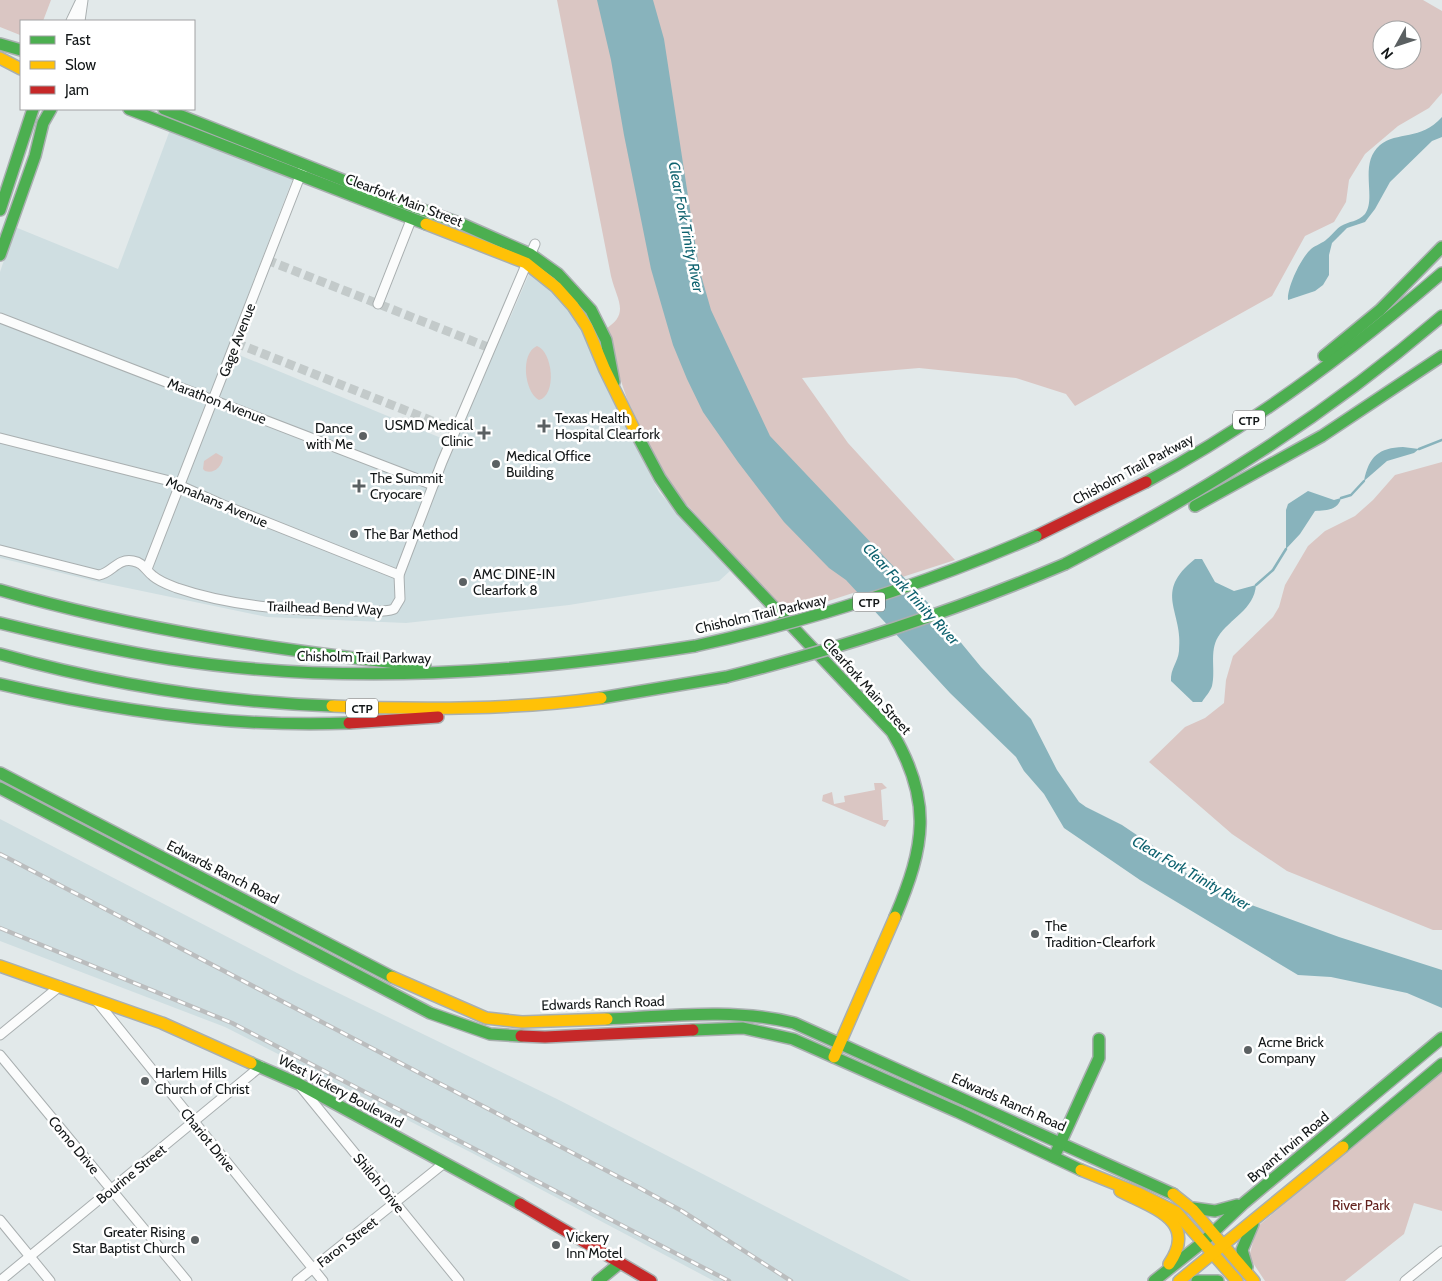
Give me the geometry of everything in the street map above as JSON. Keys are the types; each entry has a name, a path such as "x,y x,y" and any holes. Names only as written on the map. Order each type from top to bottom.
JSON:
{"main road":[{"path":"0,44 20,50"},
{"path":"0,58 20,68"},
{"path":"0,210 33,110"},
{"path":"0,255 35,156 43,123 50,110"},
{"name":"Clearfork Main Street","path":"132,110 462,224 530,254 558,274 591,310 606,340 614,384 629,420 664,487 682,510 886,726 906,753 913,771 919,792 921,823 919,852 908,886 834,1057"},
{"name":"Clearfork Main Street","path":"166,110 411,220 530,254"},
{"path":"1256,416 1380,310 1442,247"},
{"name":"Chisholm Trail Parkway","path":"0,623 113,650 228,667 361,674 491,672 613,660 695,646 782,627 877,599 956,571 1036,536 1168,469 1256,416 1339,358 1442,273"},
{"name":"CTP","path":"0,654 132,684 292,705 430,709 566,703 636,694 726,677 808,657 902,629 974,603 1065,564 1135,530 1229,476 1297,431 1374,373 1442,316"},
{"path":"1135,530 1189,509 1287,458 1376,403 1442,356"},
{"path":"0,590 92,614 310,653 491,672"},
{"path":"0,684 133,710 207,719 265,723 415,720 566,703"},
{"name":"Edwards Ranch Road","path":"0,773 400,980 486,1018 522,1022 710,1015 765,1016 794,1023 994,1111 1171,1192 1189,1206 1214,1232 1255,1281"},
{"name":"Edwards Ranch Road","path":"0,788 430,1013 490,1034 545,1037 743,1028 793,1038 950,1108 1106,1182 1138,1192 1176,1212 1237,1281"},
{"name":"West Vickery Boulevard","path":"0,966 162,1023 299,1084 443,1164 501,1193 651,1281"},
{"path":"430,1013 437,997"},
{"path":"710,1015 711,1030"},
{"name":"Bryant Irvin Road","path":"1154,1281 1203,1242 1244,1203 1442,1038"},
{"path":"1054,1158 1099,1058 1099,1039"},
{"path":"1179,1281 1255,1221 1442,1064"},
{"path":"950,1108 970,1106 994,1111"},
{"path":"1106,1182 1132,1199 1165,1214 1177,1227 1179,1246 1164,1273"},
{"path":"1189,1206 1208,1213 1224,1211 1244,1203"},
{"path":"1255,1221 1243,1242 1242,1253 1243,1262 1255,1281"},
{"path":"598,1281 620,1263"},
{"path":"1197,1281 1218,1281"}],"street":[{"path":"72,20 82,0"},
{"path":"80,20 82,0"},
{"name":"Gage Avenue","path":"147,570 303,170"},
{"path":"378,304 411,220"},
{"name":"Trailhead Bend Way","path":"0,550 99,575 107,573 117,564 125,561 139,562 160,581 192,593 251,604 343,611 390,610 396,608 400,599 398,574 433,485 530,254"},
{"name":"Marathon Avenue","path":"0,318 433,485"},
{"name":"Monahans Avenue","path":"0,438 180,484 221,504 398,574"},
{"path":"0,1035 60,986"},
{"name":"Chariot Drive","path":"95,998 323,1281"},
{"name":"Como Drive","path":"0,1055 187,1281"},
{"name":"Bourine Street","path":"0,1281 261,1066"},
{"name":"Shiloh Drive","path":"299,1084 460,1281"},
{"name":"Faron Street","path":"297,1281 396,1204 443,1164"},
{"path":"0,1220 50,1281"},
{"path":"1405,1281 1442,1251"}],"shaded area":[{"path":"170,130 293,178 227,350 446,440 453,448 502,332 529,274 533,273 572,307 596,356 614,403 659,492 730,571 719,581 569,605 406,623 267,617 94,581 0,558 0,272 15,227 118,269"},
{"path":"0,819 297,973 559,1100 911,1281 714,1281 474,1154 225,1027 0,941"}],"green space":[{"path":"0,0 51,0 43,20 20,20 20,35 0,27"},
{"path":"557,0 1423,0 1442,11 1442,93 1429,108 1398,126 1365,154 1349,180 1346,202 1334,222 1305,236 1272,296 1075,406 1066,394 1016,378 919,368 802,378 848,443 955,560 788,614 677,494 658,464 627,399 604,330 612,324 620,312 619,300 611,276"},
{"path":"537,346 547,356 551,373 549,390 539,400 530,389 526,373 528,356"},
{"path":"216,453 223,457 221,464 214,471 205,471 203,469 204,461"},
{"path":"1442,462 1442,930 1433,930 1287,871 1232,834 1149,762 1185,727 1205,718 1224,703 1226,680 1233,656 1273,617 1279,607 1285,585 1308,546 1325,531 1355,516 1373,500 1395,475"},
{"path":"874,783 882,783 887,788 881,790 883,820 889,820 885,827 822,801 823,795 832,792 834,804 845,802 844,796 875,790"},
{"name":"River Park","path":"1442,1071 1442,1211 1414,1203 1404,1234 1345,1281 1265,1281 1249,1257 1257,1227"}],"water":[{"name":"Clear Fork Trinity River","path":"597,0 653,0 664,39 699,268 711,310 770,436 930,605 981,667 1031,719 1057,770 1079,802 1122,825 1162,852 1186,873 1246,903 1339,937 1442,970 1442,1008 1407,993 1331,977 1298,975 1140,880 1064,828 1044,794 1024,771 1016,757 950,693 846,580 829,568 784,522 703,412 673,345 651,269 611,60"},
{"path":"1442,117 1442,137 1432,141 1390,182 1375,209 1365,222 1347,228 1332,243 1329,255 1329,275 1323,285 1315,291 1288,300 1292,281 1307,253 1341,226 1359,219 1365,214 1369,199 1370,162 1380,145 1394,138 1426,130"},
{"path":"1403,447 1419,449 1414,453 1387,461 1364,481 1369,465 1376,455 1387,449"},
{"path":"1308,491 1334,500 1341,498 1334,508 1315,511 1300,534 1286,549 1286,510 1288,504"},
{"path":"1195,559 1202,559 1215,582 1234,591 1256,585 1251,601 1223,630 1215,643 1212,686 1202,702 1193,702 1171,681 1179,651 1178,625 1172,593 1175,582 1182,571"}],"waterway":[{"path":"1419,449 1442,440"},
{"path":"1341,498 1351,495 1364,481"},
{"path":"1256,585 1273,570 1286,549"}],"tunnel":[{"path":"267,260 490,348"},
{"path":"236,343 455,430"}],"railway":[{"path":"0,854 636,1186 682,1211 791,1281"},
{"path":"0,928 232,1023 729,1281"}],"traffic: fast":[{"path":"0,44 20,50"},
{"path":"0,210 33,110"},
{"path":"0,255 35,156 43,123 50,110"},
{"path":"132,110 426,224"},
{"path":"167,110 368,190 462,224 530,254 558,274 591,310 606,340 614,382"},
{"path":"1324,356 1380,310 1442,247"},
{"path":"1146,482 1186,460 1300,386 1372,331 1442,273"},
{"path":"1065,564 1166,509 1261,451 1353,387 1442,316"},
{"path":"1195,506 1322,436 1442,356"},
{"path":"636,433 660,478 682,510 892,732 914,780 919,802 920,824 913,868 895,917"},
{"path":"695,646 783,625 868,599 953,570 1036,536"},
{"path":"726,677 812,654 898,627 940,613 1065,564"},
{"path":"0,590 104,617 157,628 264,646 425,666"},
{"path":"0,623 127,652 170,659 302,672 367,674 433,673 499,669 565,663 695,646"},
{"path":"0,654 40,665 164,690 206,696 332,706"},
{"path":"601,698 726,677"},
{"path":"0,684 86,702 173,716 261,723 349,723"},
{"path":"0,773 392,977"},
{"path":"0,788 430,1013 490,1034 521,1036"},
{"path":"607,1019 725,1014 771,1018 794,1023 1173,1194"},
{"path":"693,1030 743,1028 793,1039 958,1112 1081,1170"},
{"path":"1154,1281 1203,1242 1244,1203 1442,1038"},
{"path":"1054,1157 1099,1058 1099,1039"},
{"path":"251,1063 299,1084 520,1204"},
{"path":"1343,1147 1442,1064"},
{"path":"1193,1208 1215,1211 1237,1205"},
{"path":"1247,1267 1242,1250 1253,1224"},
{"path":"598,1281 620,1263"},
{"path":"1197,1281 1218,1281"}],"traffic: slow":[{"path":"0,58 20,68"},
{"path":"426,224 526,263 556,287 573,306 587,327 605,370 636,433"},
{"path":"332,706 467,708 534,705 601,698"},
{"path":"834,1057 895,917"},
{"path":"0,966 162,1023 251,1063"},
{"path":"392,977 486,1018 522,1022 607,1019"},
{"path":"1179,1281 1343,1147"},
{"path":"1081,1170 1138,1193 1176,1212 1237,1281"},
{"path":"1120,1191 1157,1210 1168,1217 1175,1226 1178,1236 1177,1249 1169,1264"},
{"path":"1173,1194 1193,1210 1254,1281"}],"traffic: jam":[{"path":"1036,536 1146,482"},
{"path":"349,723 438,717"},
{"path":"521,1036 545,1037 693,1030"},
{"path":"520,1204 651,1281"}],"place":[{"name":"Texas Health Hospital Clearfork","path":"544,426"},
{"name":"USMD Medical Clinic","path":"484,433"},
{"name":"Dance with Me","path":"363,436"},
{"name":"Medical Office Building","path":"496,464"},
{"name":"The Summit Cryocare","path":"359,486"},
{"name":"The Bar Method","path":"354,534"},
{"name":"AMC DINE-IN Clearfork 8","path":"463,582"},
{"name":"The Tradition-Clearfork","path":"1035,934"},
{"name":"Acme Brick Company","path":"1248,1050"},
{"name":"Harlem Hills Church of Christ","path":"145,1081"},
{"name":"Greater Rising Star Baptist Church","path":"195,1240"},
{"name":"Vickery Inn Motel","path":"556,1245"}]}
